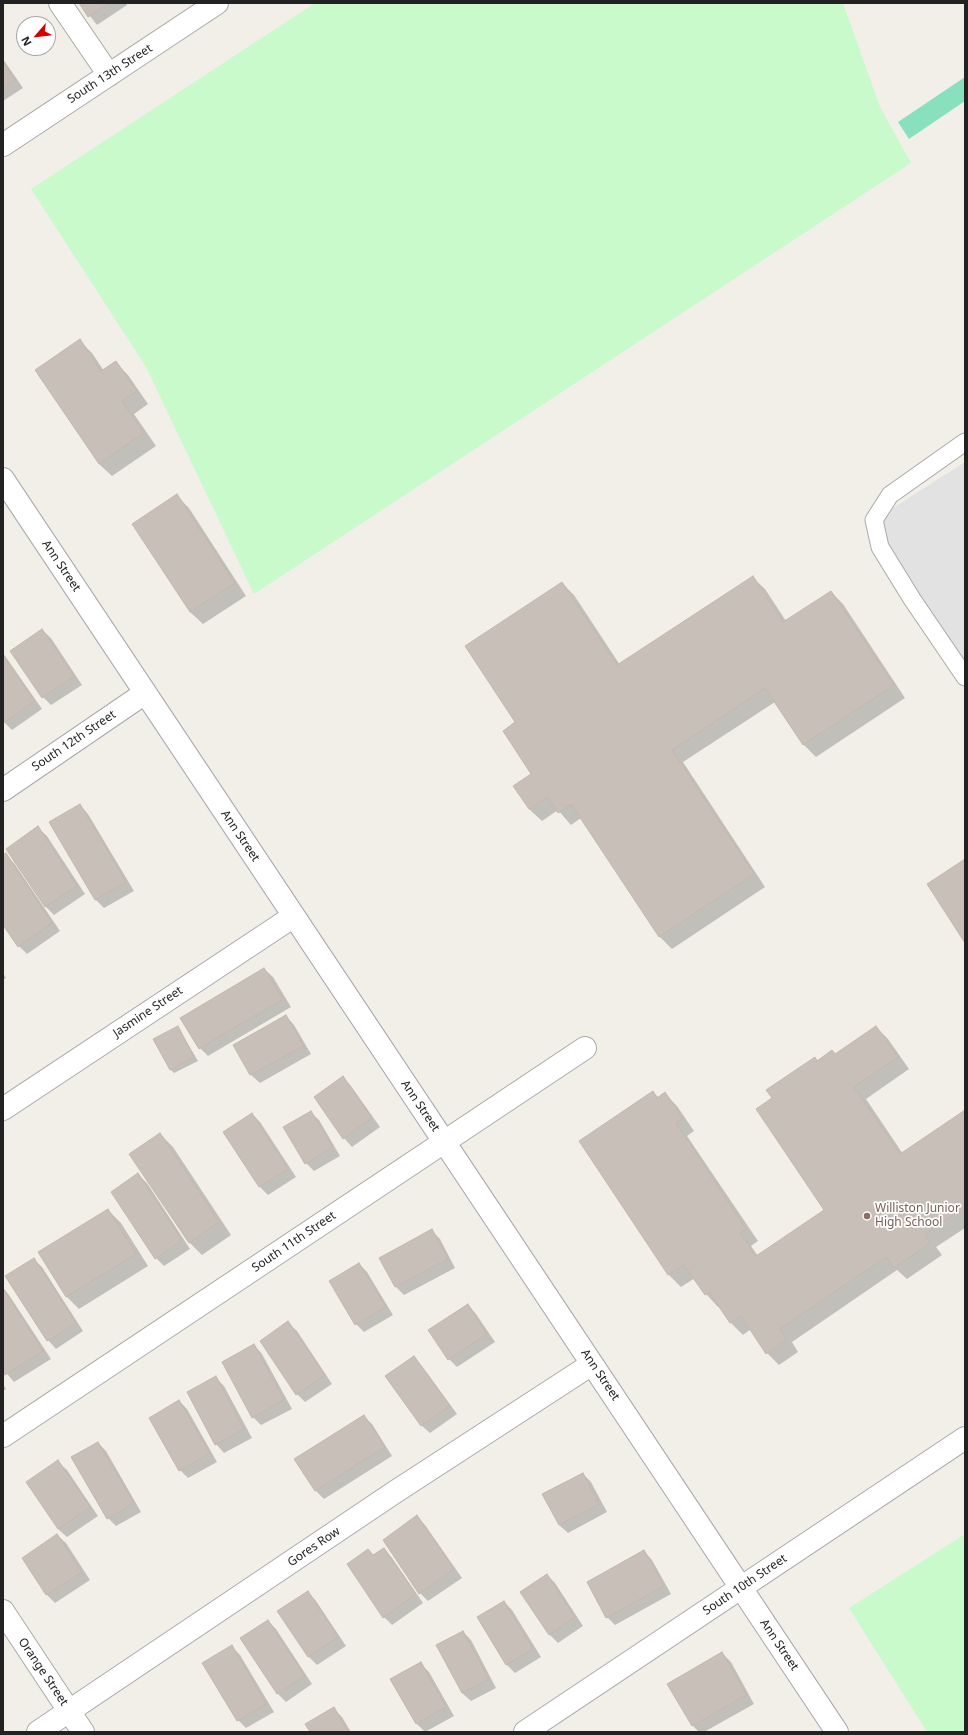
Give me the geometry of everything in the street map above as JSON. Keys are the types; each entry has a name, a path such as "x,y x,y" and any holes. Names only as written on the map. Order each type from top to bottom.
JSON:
{"street":[{"path":"60,3 110,74"},
{"name":"South 13th Street","path":"3,144 217,3"},
{"name":"Ann Street","path":"3,479 837,1732"},
{"name":"South 12th Street","path":"3,790 145,693"},
{"name":"Jasmine Street","path":"3,1109 294,916"},
{"name":"South 11th Street","path":"3,1436 585,1048"},
{"name":"Gores Row","path":"38,1732 70,1712 395,1492 592,1364"},
{"name":"South 10th Street","path":"525,1732 965,1438"},
{"name":"Orange Street","path":"3,1612 83,1732"}],"lane":[{"path":"965,442 890,495 874,520 880,547 912,599 965,677"}],"green space":[{"path":"315,3 843,3 880,107 911,163 254,594 146,367 31,189"},
{"path":"965,77 965,101 909,139 898,122"},
{"path":"965,1534 965,1732 927,1732 849,1608"}],"shaded area":[{"path":"965,462 965,671 874,520"}],"building":[{"path":"79,3 110,3 88,17"},
{"path":"3,61 15,80 3,88"},
{"path":"80,339 101,371 116,361 137,391 122,401 144,433 99,464 35,370"},
{"path":"177,494 235,583 190,612 132,524"},
{"path":"753,576 783,622 831,591 894,685 803,745 765,688 672,750 754,874 659,937 571,804 558,813 548,797 529,809 513,786 531,774 503,731 515,722 465,646 562,582 617,665"},
{"path":"42,629 74,676 42,698 10,651"},
{"path":"3,655 35,701 3,723"},
{"path":"80,804 126,882 95,900 49,822"},
{"path":"38,826 77,886 45,907 6,849"},
{"path":"6,853 52,923 18,947 3,925 3,855"},
{"path":"965,859 965,943 927,884"},
{"path":"264,968 283,999 199,1049 180,1018"},
{"path":"286,1015 304,1046 250,1075 233,1045"},
{"path":"178,1026 194,1057 170,1070 153,1039"},
{"path":"876,1026 898,1057 854,1087 900,1154 965,1110 965,1207 925,1234 930,1243 894,1268 886,1257 780,1329 787,1339 766,1354 741,1316 730,1323 709,1292 705,1295 684,1265 668,1275 579,1141 653,1091 657,1098 665,1092 683,1119 676,1123 746,1229 740,1233 756,1256 824,1210 756,1109 772,1098 766,1090 815,1057 817,1061 832,1050 835,1054"},
{"path":"343,1076 372,1118 343,1139 314,1097"},
{"path":"311,1111 333,1147 305,1164 283,1127"},
{"path":"252,1113 288,1169 259,1187 223,1132"},
{"path":"160,1133 219,1222 189,1243 129,1154"},
{"path":"138,1173 182,1240 155,1259 111,1192"},
{"path":"108,1209 136,1254 66,1297 38,1252"},
{"path":"432,1229 448,1259 395,1287 379,1258"},
{"path":"34,1258 76,1323 47,1341 5,1276"},
{"path":"359,1263 386,1307 355,1325 329,1281"},
{"path":"3,1288 43,1351 5,1375 3,1371"},
{"path":"468,1304 487,1334 448,1360 428,1330"},
{"path":"288,1321 325,1375 296,1395 260,1341"},
{"path":"254,1344 284,1400 252,1418 222,1362"},
{"path":"414,1356 450,1406 421,1426 385,1376"},
{"path":"216,1376 244,1429 215,1445 187,1392"},
{"path":"179,1400 210,1453 179,1471 149,1418"},
{"path":"364,1415 385,1447 315,1491 294,1459"},
{"path":"98,1442 134,1503 107,1519 71,1457"},
{"path":"58,1460 90,1507 58,1529 26,1482"},
{"path":"583,1473 599,1504 559,1525 542,1494"},
{"path":"417,1515 454,1569 419,1594 383,1540"},
{"path":"57,1534 82,1572 46,1595 22,1558"},
{"path":"384,1548 416,1594 383,1618 347,1564 368,1549 373,1555"},
{"path":"644,1550 664,1586 606,1618 587,1582"},
{"path":"547,1574 575,1617 549,1635 520,1592"},
{"path":"308,1591 338,1637 308,1657 277,1611"},
{"path":"504,1601 533,1649 506,1665 477,1617"},
{"path":"268,1620 305,1676 277,1694 240,1638"},
{"path":"463,1631 489,1679 462,1693 436,1645"},
{"path":"232,1645 266,1704 237,1721 202,1663"},
{"path":"722,1652 747,1695 692,1726 667,1684"},
{"path":"421,1662 446,1707 416,1724 390,1679"},
{"path":"334,1707 348,1732 310,1732 305,1724"}],"place":[{"name":"Williston Junior High School","path":"867,1216"}]}
